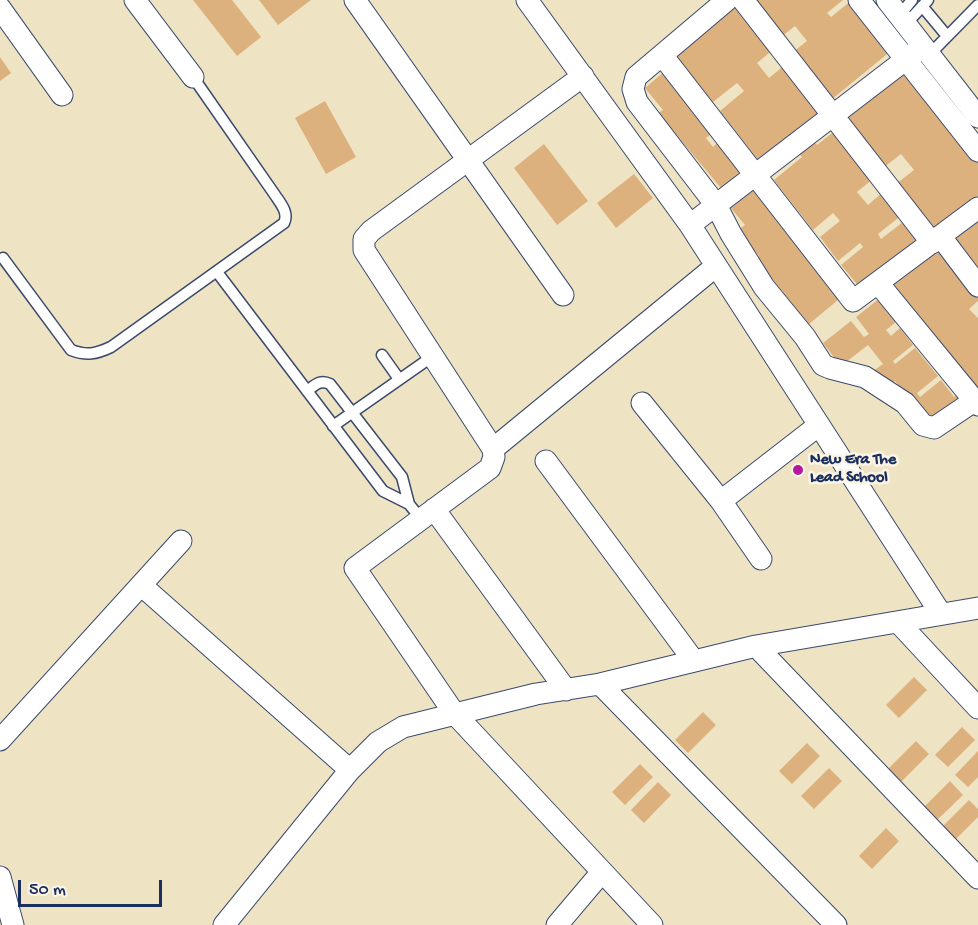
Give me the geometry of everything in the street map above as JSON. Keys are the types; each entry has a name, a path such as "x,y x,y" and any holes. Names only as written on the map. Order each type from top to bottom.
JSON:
{"street":[{"path":"135,0 193,77"},
{"path":"355,0 563,295"},
{"path":"527,0 690,225 941,614"},
{"path":"726,0 636,77 633,89 637,102 716,205 764,287 805,337 823,364 865,377 905,403 923,425 934,428 976,403 878,284"},
{"path":"743,0 832,116 936,240 978,286"},
{"path":"860,0 919,53 978,117"},
{"path":"0,8 62,94"},
{"path":"901,10 919,53 978,151"},
{"path":"690,225 832,116 919,53"},
{"path":"662,55 854,301 978,208"},
{"path":"583,76 371,231 364,239 364,250 494,449 494,457 490,468 421,511 355,568 454,713 652,925"},
{"path":"494,449 716,266"},
{"path":"642,403 721,501 761,559"},
{"path":"721,501 819,425"},
{"path":"546,461 694,661"},
{"path":"421,511 566,690"},
{"path":"0,740 181,541"},
{"path":"141,585 350,770"},
{"path":"224,925 350,770 378,742 403,727 536,694 600,684 756,646 978,608"},
{"path":"898,622 978,708"},
{"path":"756,646 978,878"},
{"path":"600,684 836,925"},
{"path":"557,925 601,873"},
{"path":"0,877 13,925"}],"lane":[{"path":"901,10 925,3 947,36"},
{"path":"919,53 947,36 978,5"},
{"path":"3,258 71,350 83,354 96,354 111,346 284,223 286,218 276,195 193,77"},
{"path":"217,272 383,492 421,511"},
{"path":"382,355 399,380"},
{"path":"333,426 433,356"},
{"path":"307,391 317,383 324,381 330,384 402,477 421,511"}],"building":[{"path":"193,0 232,0 261,37 237,56"},
{"path":"259,0 311,0 278,25"},
{"path":"731,0 774,49 757,63 769,78 786,64 823,110 759,161 720,111 744,91 737,83 713,102 673,52"},
{"path":"751,0 843,0 827,13 831,17 852,0 892,50 831,100 793,52 807,41 795,26 781,37"},
{"path":"0,57 11,73 0,81"},
{"path":"665,71 715,131 706,138 713,147 720,140 744,169 721,188 658,113 663,110 645,88"},
{"path":"907,71 978,160 978,196 934,231 896,184 914,170 901,154 883,168 845,120"},
{"path":"325,101 356,157 326,174 295,118"},
{"path":"836,130 874,178 857,192 868,205 884,191 903,214 878,234 881,239 907,219 923,239 861,289 841,265 863,247 860,243 838,261 820,237 840,221 833,213 813,230 774,180 802,157 799,153 813,141 817,145"},
{"path":"544,144 588,201 557,225 514,168"},
{"path":"634,174 653,198 616,228 597,203"},
{"path":"754,187 844,295 809,324 756,259 759,256 738,230 745,225 730,207"},
{"path":"978,213 978,275 948,238"},
{"path":"937,245 978,297 978,301 969,309 978,318 978,399 887,286"},
{"path":"880,298 896,322 886,330 891,336 900,328 913,345 893,361 895,364 915,348 938,376 917,393 920,397 941,380 954,397 956,395 964,404 930,426 895,381 886,388 873,371 883,364 868,345 841,366 823,343 851,321 864,337 869,334 856,317"},
{"path":"914,677 927,690 899,718 886,705"},
{"path":"703,712 716,725 688,753 675,740"},
{"path":"962,727 975,740 948,767 935,755"},
{"path":"916,741 929,754 901,782 888,769"},
{"path":"807,743 820,756 792,784 779,771"},
{"path":"978,751 978,777 968,787 955,775"},
{"path":"640,764 653,777 625,805 612,792"},
{"path":"829,768 842,781 814,809 801,796"},
{"path":"950,781 963,795 935,822 922,809"},
{"path":"658,782 671,795 644,823 631,810"},
{"path":"969,800 978,809 978,817 954,841 941,828"},
{"path":"886,828 899,841 872,869 859,856"}],"place":[{"name":"New Era The Lead School","path":"798,470"}]}
